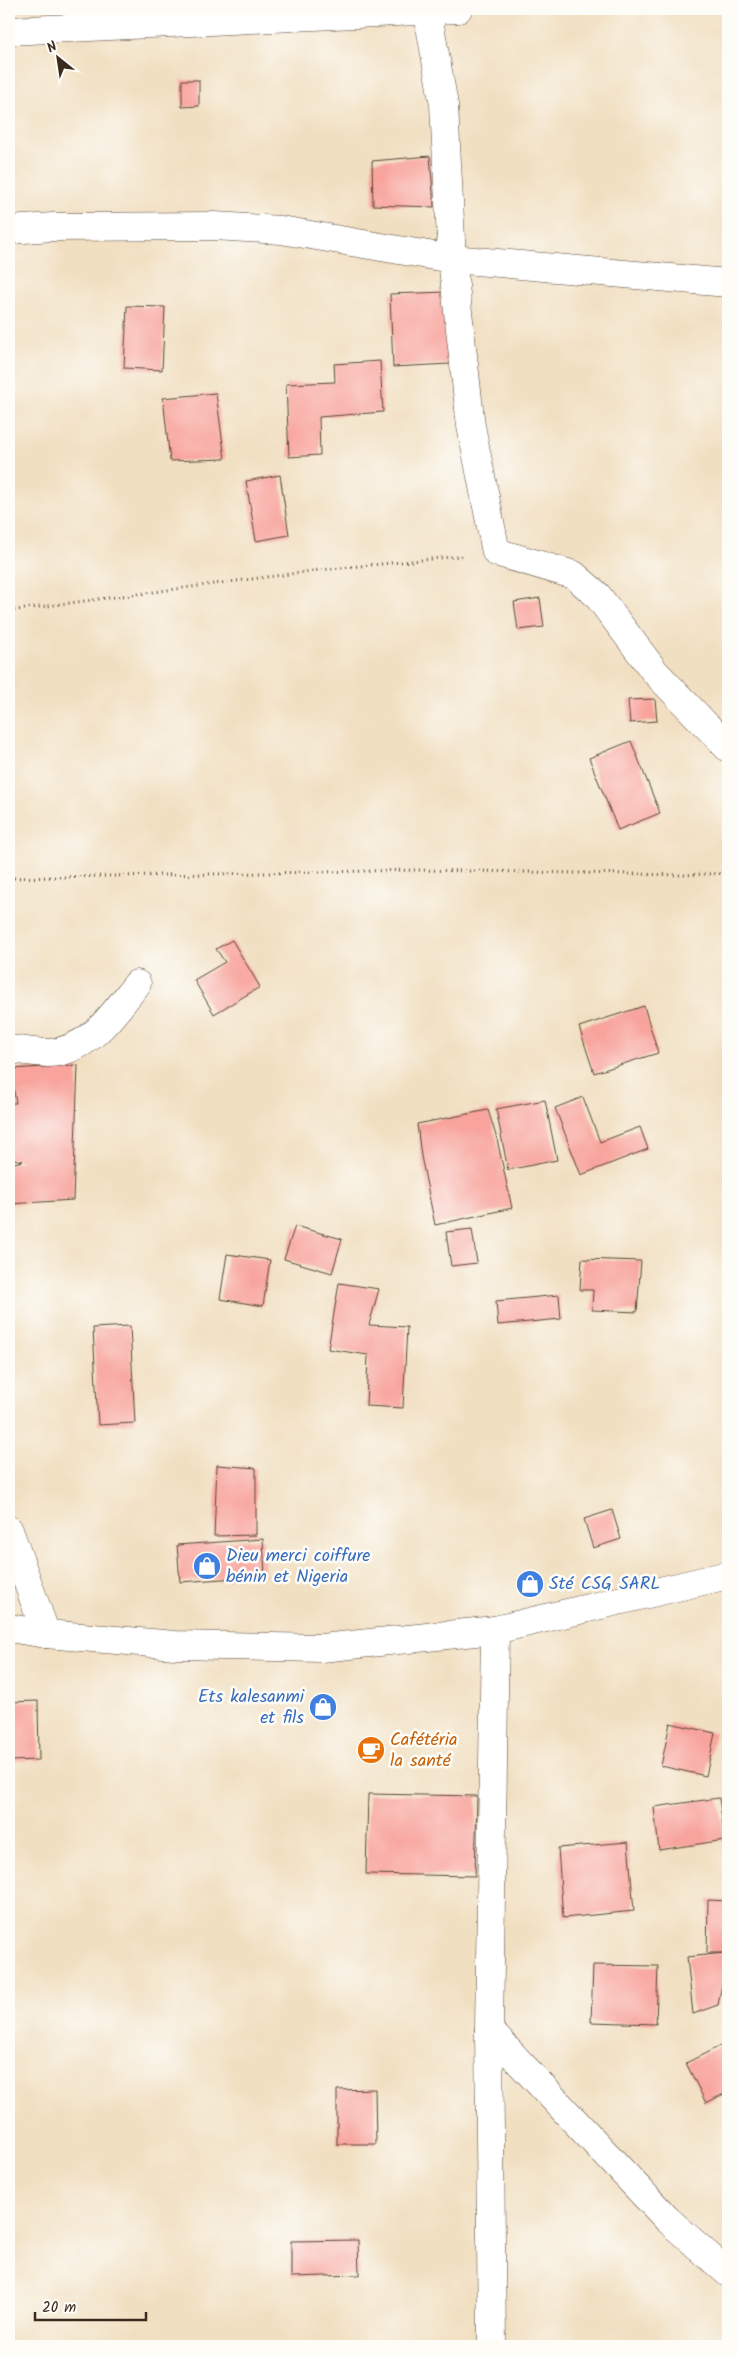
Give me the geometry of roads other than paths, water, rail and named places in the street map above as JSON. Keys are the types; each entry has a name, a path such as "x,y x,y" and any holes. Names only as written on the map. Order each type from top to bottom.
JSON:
{"street":[{"path":"9,31 458,9"},
{"path":"427,10 444,105 452,258 471,426 496,552 574,575 597,595 655,672 728,748"},
{"path":"9,230 53,227 214,226 281,230 452,258 728,283"},
{"path":"9,1049 48,1053 77,1046 101,1029 136,984"},
{"path":"9,1530 46,1634"},
{"path":"9,1628 46,1634 175,1645 321,1648 495,1630 728,1575"},
{"path":"492,2346 489,2030 495,1630"},
{"path":"489,2030 667,2219 728,2273"}],"place":[{"name":"Dieu merci coiffure bénin et Nigeria","path":"207,1566"},
{"name":"Sté CSG SARL","path":"530,1584"},
{"name":"Ets kalesanmi et fils","path":"323,1707"},
{"name":"Cafétéria la santé","path":"371,1750"}]}
